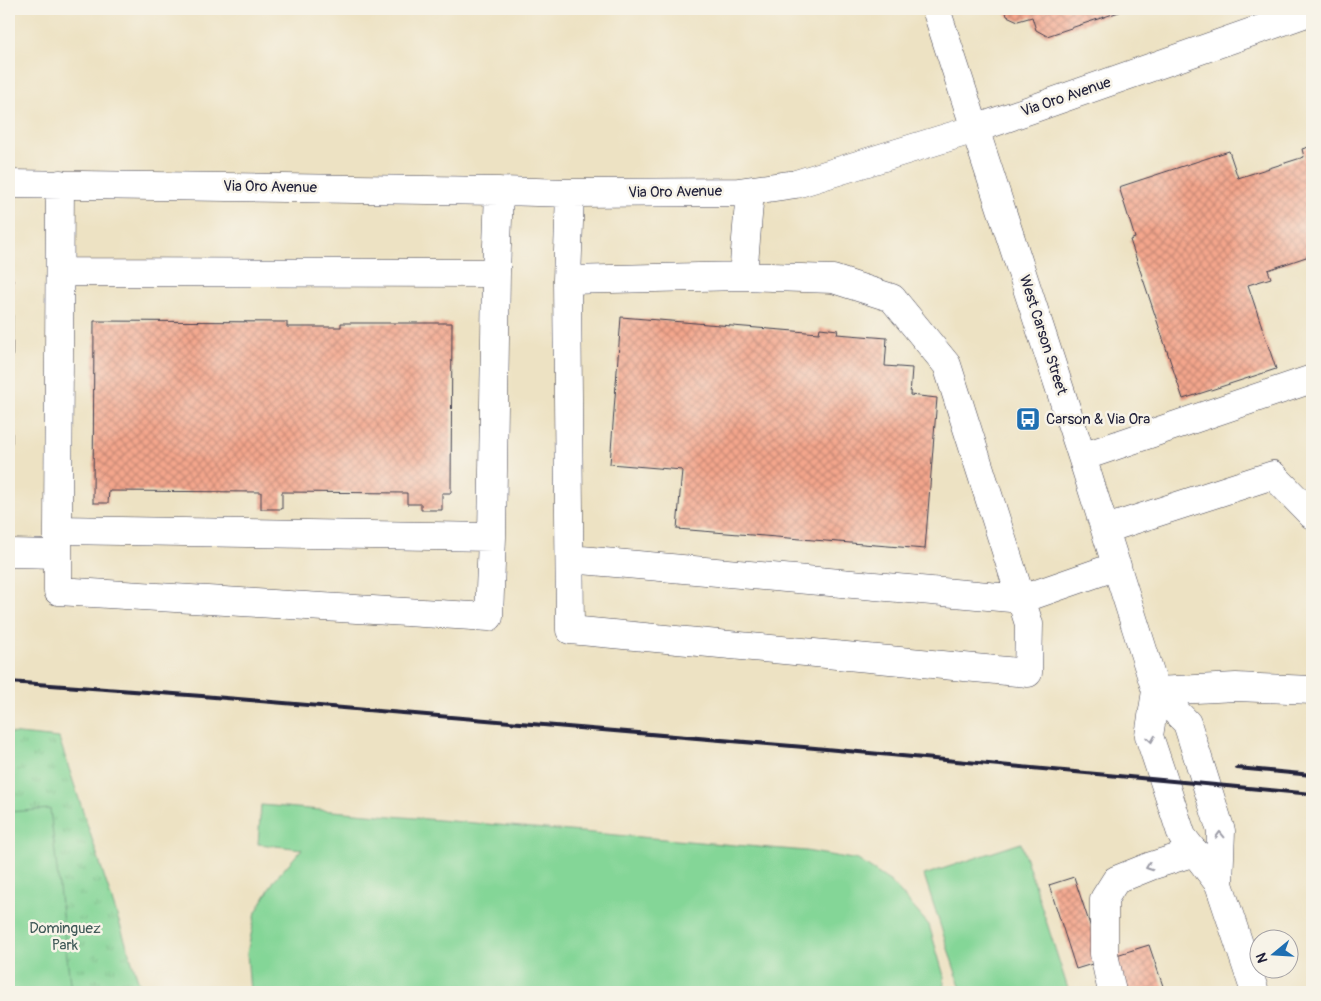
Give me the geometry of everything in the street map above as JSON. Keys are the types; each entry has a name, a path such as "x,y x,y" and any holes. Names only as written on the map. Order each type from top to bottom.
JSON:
{"street":[{"name":"West Carson Street","path":"936,9 1106,530 1156,691 1149,736 1182,836 1219,884"},
{"name":"Via Oro Avenue","path":"9,184 570,193 750,191 796,184 976,129 1312,11"},
{"path":"60,184 58,592 489,617 499,191"},
{"path":"743,276 750,191"},
{"path":"567,280 743,276 833,279 892,298 946,365 1029,624 1028,673 570,630 567,280 570,193"},
{"path":"60,272 496,273"},
{"path":"1082,456 1312,379"},
{"path":"1106,530 1273,475 1312,516"},
{"path":"9,552 58,542 492,536"},
{"path":"570,560 1022,600 1117,566"},
{"path":"1156,691 1236,687 1312,690"},
{"name":"West Carson Street","path":"1156,691 1187,723 1221,831 1219,884"},
{"path":"1112,992 1104,954 1104,899 1116,880 1151,866 1195,852"},
{"path":"1219,884 1255,992"}],"green space":[{"name":"Dominguez Park","path":"9,733 59,738 142,992 9,992"},
{"path":"261,805 806,851 858,860 891,882 929,925 944,976 944,992 250,992 247,953 256,912 275,879 302,849 258,844"},
{"path":"50,809 71,992 9,992 9,812"},
{"path":"1021,843 1069,992 962,992 924,875"}],"building":[{"path":"1005,9 1128,9 1047,36 1036,30 1032,17 1018,21 1007,16"},
{"path":"1312,146 1312,255 1268,270 1271,278 1248,285 1276,369 1183,399 1130,240 1135,238 1119,187 1229,151 1238,178 1304,157 1302,149"},
{"path":"9,279 13,279 12,443 9,443"},
{"path":"621,317 819,333 820,328 838,330 837,334 887,338 885,366 912,368 910,395 937,398 925,549 677,529 682,470 610,464"},
{"path":"94,321 287,322 287,327 341,327 341,323 452,323 451,493 442,493 442,510 421,510 421,504 407,504 407,493 282,492 282,509 261,509 261,492 109,491 108,503 93,503"},
{"path":"1074,877 1102,961 1076,969 1049,885"},
{"path":"1149,945 1165,992 1121,992 1110,957"}],"railway":[{"path":"9,682 202,696 804,747 1312,794"},
{"path":"1237,768 1312,775"}],"place":[{"name":"Carson & Via Ora","path":"1028,419"}]}
